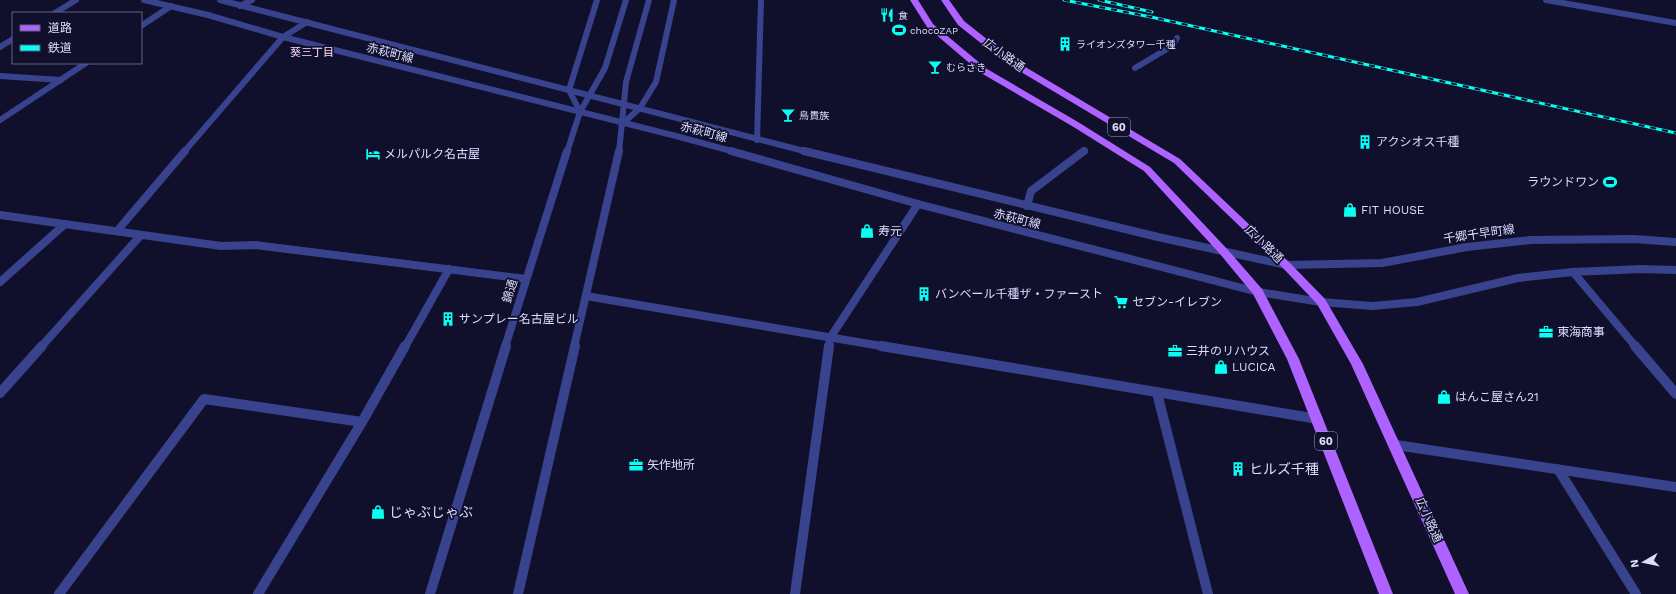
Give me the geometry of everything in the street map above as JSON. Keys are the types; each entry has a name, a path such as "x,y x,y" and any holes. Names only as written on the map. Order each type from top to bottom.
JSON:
{"main road":[{"name":"広小路通","path":"914,0 930,25 984,71 1148,169 1224,252 1258,292 1293,359 1386,594"},
{"name":"広小路通","path":"945,0 961,23 1008,61 1177,161 1286,265 1321,302 1357,364 1396,445 1462,594"}],"street":[{"path":"57,12 76,0"},
{"name":"赤萩町線","path":"144,0 208,15 283,37 623,123 756,158 918,204 1258,292 1321,302"},
{"name":"赤萩町線","path":"220,0 680,118 757,140 1027,206 1286,265"},
{"path":"240,6 252,0"},
{"path":"580,112 569,90 597,0"},
{"name":"錦通","path":"430,594 526,279 580,112 605,68 626,0"},
{"path":"518,594 620,147 626,82 649,0"},
{"path":"623,123 640,108 656,82 674,0"},
{"path":"757,140 761,0"},
{"path":"1546,0 1676,23"},
{"path":"142,25 171,6"},
{"path":"117,231 283,37 307,22"},
{"path":"1135,68 1172,46 1178,38"},
{"path":"0,46 12,40"},
{"path":"0,120 84,64"},
{"path":"0,76 60,80"},
{"path":"1027,206 1031,191 1085,151"},
{"path":"795,594 830,338 918,204"},
{"path":"0,215 117,231 140,236 221,246 256,245 526,279"},
{"path":"0,282 65,224"},
{"path":"0,393 140,236"},
{"name":"千郷千早町線","path":"1286,265 1382,263 1467,247 1531,240 1634,239 1676,242"},
{"path":"258,594 362,422 449,269"},
{"path":"1321,302 1372,306 1417,302 1518,278 1573,272 1641,269 1676,270"},
{"path":"1573,272 1676,394"},
{"path":"586,296 1318,419"},
{"path":"1157,393 1208,594"},
{"path":"59,594 204,399 362,422"},
{"path":"1396,445 1676,487"},
{"path":"1558,469 1636,594"}],"railway":[{"path":"1064,0 1151,17 1676,133"},
{"path":"1099,0 1152,12"}],"place":[{"name":"食","path":"887,15"},
{"name":"chocoZAP","path":"899,30"},
{"name":"ライオンズタワー千種","path":"1065,44"},
{"name":"むらさき","path":"935,67"},
{"name":"鳥貴族","path":"788,115"},
{"name":"アクシオス千種","path":"1365,142"},
{"name":"メルパルク名古屋","path":"373,154"},
{"name":"ラウンドワン","path":"1610,182"},
{"name":"FIT HOUSE","path":"1350,210"},
{"name":"寿元","path":"867,231"},
{"name":"バンベール千種ザ・ファースト","path":"924,294"},
{"name":"セブン-イレブン","path":"1121,302"},
{"name":"サンプレー名古屋ビル","path":"448,319"},
{"name":"東海商事","path":"1546,332"},
{"name":"三井のリハウス","path":"1175,351"},
{"name":"LUCICA","path":"1221,367"},
{"name":"はんこ屋さん21","path":"1444,397"},
{"name":"矢作地所","path":"636,465"},
{"name":"ヒルズ千種","path":"1238,469"},
{"name":"じゃぶじゃぶ","path":"378,512"}],"district":[{"name":"葵三丁目","path":"312,52"}]}
